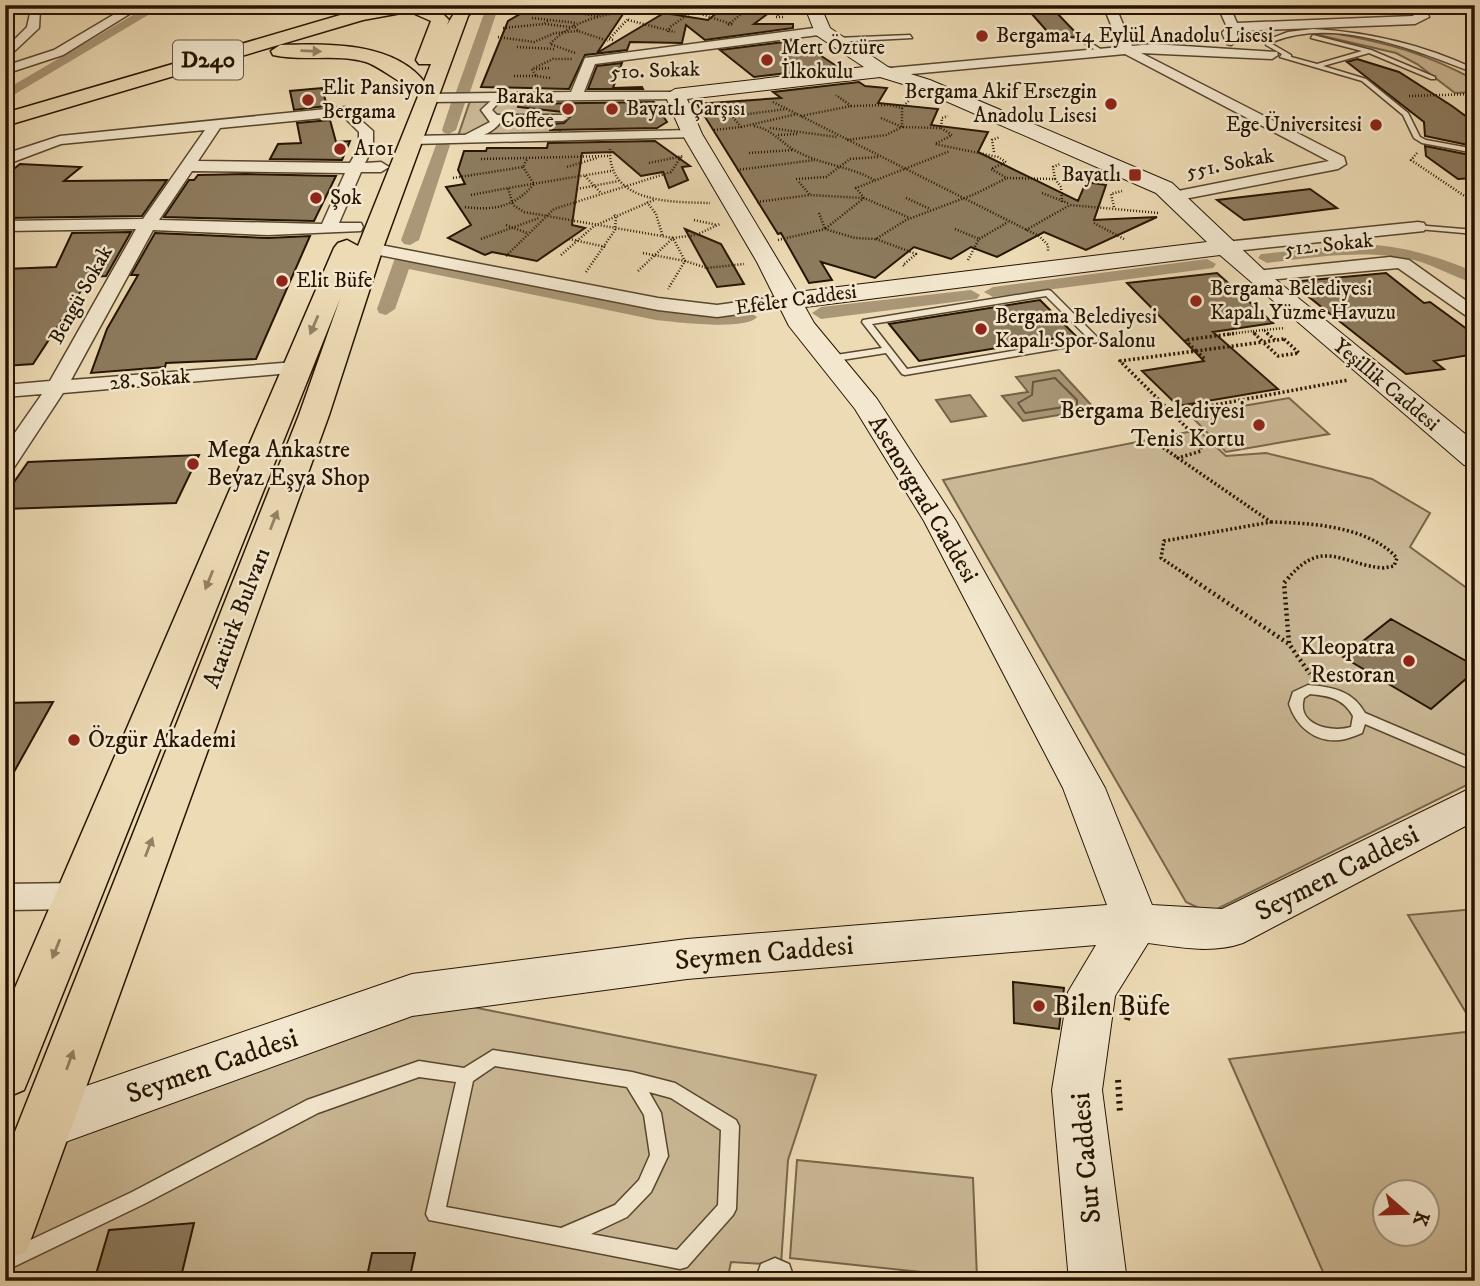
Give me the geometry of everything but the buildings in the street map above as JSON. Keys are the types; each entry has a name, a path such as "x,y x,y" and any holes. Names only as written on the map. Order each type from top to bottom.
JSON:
{"main road":[{"name":"D240","path":"5,105 350,5"},
{"name":"Atatürk Bulvarı","path":"5,1073 351,235 414,140 440,20 430,12 407,5"},
{"name":"Atatürk Bulvarı","path":"412,6 444,5"},
{"name":"Atatürk Bulvarı","path":"5,1231 314,415 351,235 368,167 423,91 460,15 469,5"},
{"path":"812,5 829,36"},
{"name":"D240","path":"5,120 370,13 412,6"},
{"name":"Yeşillik Caddesi","path":"829,36 885,71 1135,175 1225,247 1256,276 1464,439 1475,458"},
{"path":"219,57 277,51 343,52 393,64 423,91"},
{"name":"510. Sokak","path":"675,95 777,81 885,71"},
{"name":"Asenovgrad Caddesi","path":"675,95 689,149 789,301 802,326 867,405 940,521 1084,788 1136,922"},
{"name":"Efeler Caddesi","path":"789,301 1225,247"},
{"name":"Seymen Caddesi","path":"46,1124 412,995 687,959 1136,922 1187,929 1227,929 1475,802"},
{"name":"Sur Caddesi","path":"1098,1281 1077,1090 1092,992 1136,922"}],"street":[{"path":"5,56 33,27 36,12 28,5"},
{"path":"5,70 32,65 57,55 138,5"},
{"path":"1109,5 1128,51"},
{"path":"1223,5 1233,27"},
{"path":"1233,27 1299,29 1415,19 1423,17 1423,12 1417,5"},
{"path":"1293,12 1299,29"},
{"path":"1233,27 1228,33 1234,53"},
{"path":"559,137 570,98 581,82 585,58 782,38 829,36"},
{"name":"510. Sokak","path":"885,71 1172,47 1272,55"},
{"name":"551. Sokak","path":"1128,51 1339,160 1338,164 1172,205"},
{"name":"510. Sokak","path":"423,91 497,99 675,95"},
{"path":"497,99 486,110 559,137 616,136 689,149"},
{"path":"5,160 28,149 60,140 346,111 366,131 368,167 188,166"},
{"path":"414,140 467,138 513,121 563,118"},
{"path":"467,138 513,121"},
{"name":"Bengü Sokak","path":"56,388 147,225 215,125"},
{"name":"Efeler Caddesi","path":"5,226 40,223 147,225 351,235 494,270 658,304 717,311 789,301"},
{"path":"1225,247 1418,227"},
{"name":"512. Sokak","path":"1256,276 1390,262 1403,264 1475,316"},
{"name":"28. Sokak","path":"5,391 295,368"},
{"path":"5,464 56,388"},
{"path":"5,897 78,896"}],"lane":[{"path":"1299,29 1369,51 1433,78"},
{"path":"1475,71 1458,62 1368,37 1299,29 1269,41 1269,46 1289,56 1364,80 1406,114 1417,138 1424,142 1475,150"},
{"path":"829,36 910,37"},
{"path":"1083,40 1102,52"},
{"path":"1319,65 1369,51"},
{"path":"1272,55 1289,56"},
{"path":"1458,62 1475,58"},
{"path":"1418,227 1475,232"},
{"path":"1048,293 1095,340 905,372 888,350 866,322 1048,293"},
{"path":"829,359 888,350"},
{"path":"1360,716 1356,730 1338,736 1315,730 1305,724 1297,716 1293,702 1302,692 1320,690 1341,696 1356,708 1360,716 1475,766"},
{"path":"5,1262 138,1198 313,1106 419,1069 466,1076 493,1058 632,1080 675,1091 730,1126 727,1209 680,1260 435,1214 466,1076"},
{"path":"561,1238 621,1211 645,1186 659,1156 652,1113 632,1080"}],"path":[{"path":"560,5 577,13 602,17"},
{"path":"639,12 642,5"},
{"path":"649,5 670,9"},
{"path":"550,44 577,23 602,17 698,5"},
{"path":"742,5 781,10"},
{"path":"787,5 776,17 787,17"},
{"path":"682,7 690,13 739,26"},
{"path":"730,24 749,8"},
{"path":"667,35 670,27 690,13"},
{"path":"609,39 628,20 630,14"},
{"path":"531,18 577,23"},
{"path":"544,24 549,20"},
{"path":"628,20 680,33"},
{"path":"503,28 544,24 572,26 578,31"},
{"path":"534,42 563,32 578,31 622,42"},
{"path":"498,37 550,44 559,50"},
{"path":"532,48 534,42"},
{"path":"517,47 559,50 585,58"},
{"path":"532,69 553,59 585,58"},
{"path":"532,69 550,68"},
{"path":"532,69 537,76"},
{"path":"514,76 581,82"},
{"path":"902,127 902,108 918,90"},
{"path":"834,93 850,106"},
{"path":"1385,97 1475,94"},
{"path":"764,98 1026,230 1048,245 1048,268"},
{"path":"649,163 741,127 850,106 889,105 902,108"},
{"path":"941,128 942,118 976,107"},
{"path":"741,127 732,116 787,109"},
{"path":"881,118 902,127 941,128 952,135 935,144 951,150 994,152 1006,162 991,169 1007,178"},
{"path":"754,126 841,138"},
{"path":"765,127 793,150 816,160 859,170 874,180"},
{"path":"846,141 886,135 902,127"},
{"path":"778,135 826,129"},
{"path":"616,136 606,156 611,171 622,185 654,200"},
{"path":"1424,142 1411,160 1475,203"},
{"path":"494,270 527,233 554,209 622,185 671,172 689,149"},
{"path":"749,153 793,150"},
{"path":"864,198 856,188 905,171 951,150"},
{"path":"481,159 606,156"},
{"path":"567,167 606,156"},
{"path":"810,195 797,180 826,177 850,159 879,157"},
{"path":"523,167 527,159"},
{"path":"728,171 816,160"},
{"path":"1062,202 1061,187 1055,179 1053,167 1063,163"},
{"path":"453,178 523,167"},
{"path":"523,167 534,184"},
{"path":"471,195 565,176 585,176 611,171"},
{"path":"585,176 601,194"},
{"path":"876,239 888,229 931,210 963,200 1007,178 1055,179"},
{"path":"578,189 619,181"},
{"path":"513,205 534,184"},
{"path":"508,187 513,205"},
{"path":"1042,193 1070,205 1172,205"},
{"path":"749,204 810,195 864,198 911,219"},
{"path":"773,241 825,229 864,198"},
{"path":"906,198 931,210"},
{"path":"561,255 580,242 594,226 647,202 654,200 716,203"},
{"path":"647,202 656,214 663,237"},
{"path":"465,207 482,210 513,205 543,217 673,239 696,235 718,225 694,220"},
{"path":"1026,230 1070,205"},
{"path":"819,213 825,229"},
{"path":"574,286 606,247 615,230 614,215"},
{"path":"481,239 543,217"},
{"path":"963,268 979,239 1009,222"},
{"path":"1094,223 1129,241"},
{"path":"506,225 527,233"},
{"path":"825,229 855,239 876,239 916,254 903,265 912,275"},
{"path":"955,229 979,239"},
{"path":"569,239 606,247"},
{"path":"638,271 673,239"},
{"path":"673,239 685,261"},
{"path":"643,253 707,268 753,264"},
{"path":"658,304 685,261"},
{"path":"1206,360 1185,341 1291,327"},
{"path":"1265,330 1275,340"},
{"path":"1252,331 1278,356 1307,352"},
{"path":"1178,458 1196,454 1203,446 1120,361 1284,339 1299,353"},
{"path":"1172,413 1349,380"},
{"path":"1192,404 1202,413"},
{"path":"1152,440 1271,522"},
{"path":"1289,644 1284,583 1310,558 1324,555 1380,569 1394,566 1397,558 1390,548 1374,540 1298,521 1271,522 1164,541 1161,558 1289,644 1320,690"},
{"path":"1125,1032 1137,984"},
{"path":"1117,1069 1121,1124"}],"shaded area":[{"path":"1333,33 1389,45 1439,63 1475,80 1475,92 1455,93 1417,64 1396,53 1314,34"},
{"path":"567,97 559,137 457,139 471,98"},
{"name":"Bergama Belediyesi Tenis Kortu","path":"1289,398 1329,434 1226,452 1190,415"},
{"path":"1198,430 1226,456 1266,453 1372,479 1430,513 1410,547 1475,594 1475,781 1209,913 1186,902 943,480"},
{"path":"1475,909 1475,1028 1408,915"},
{"path":"412,995 816,1075 788,1160 781,1265 731,1262 727,1281 5,1281 5,1231 46,1124"},
{"path":"1465,1032 1475,1048 1475,1281 1327,1281 1229,1059"},
{"path":"797,1160 973,1178 977,1278 790,1258"}],"water":[{"path":"1059,370 1095,409 1023,421 1002,396 1028,392 1016,377"},
{"path":"970,395 986,416 951,422 936,400"},
{"path":"268,1272 354,1275 353,1281 265,1281"}],"waterway":[{"path":"5,96 159,5"},
{"path":"463,92 493,5"},
{"path":"449,130 458,103"},
{"path":"410,240 443,145"},
{"path":"1267,258 1343,249 1381,250 1426,258 1475,278"},
{"path":"386,309 404,258"},
{"path":"403,263 656,314 693,318 748,317"},
{"path":"993,292 1207,264"},
{"path":"821,313 971,295"}],"place":[{"name":"Bergama 14 Eylül Anadolu Lisesi","path":"982,36"},
{"name":"Mert Öztüre İlkokulu","path":"767,60"},
{"name":"Elit Pansiyon Bergama","path":"308,100"},
{"name":"Bergama Akif Ersezgin Anadolu Lisesi","path":"1111,104"},
{"name":"Baraka Coffee","path":"568,109"},
{"name":"Bayatlı Çarşısı","path":"612,109"},
{"name":"Ege Üniversitesi","path":"1376,125"},
{"name":"A101","path":"340,149"},
{"name":"Bayatlı","path":"1135,175"},
{"name":"Şok","path":"316,198"},
{"name":"Elit Büfe","path":"282,281"},
{"name":"Bergama Belediyesi Kapalı Yüzme Havuzu","path":"1196,301"},
{"name":"Bergama Belediyesi Kapalı Spor Salonu","path":"981,329"},
{"name":"Bergama Belediyesi Tenis Kortu","path":"1259,425"},
{"name":"Mega Ankastre Beyaz Eşya Shop","path":"193,464"},
{"name":"Kleopatra Restoran","path":"1409,661"},
{"name":"Özgür Akademi","path":"74,740"},
{"name":"Bilen Büfe","path":"1039,1006"}]}
